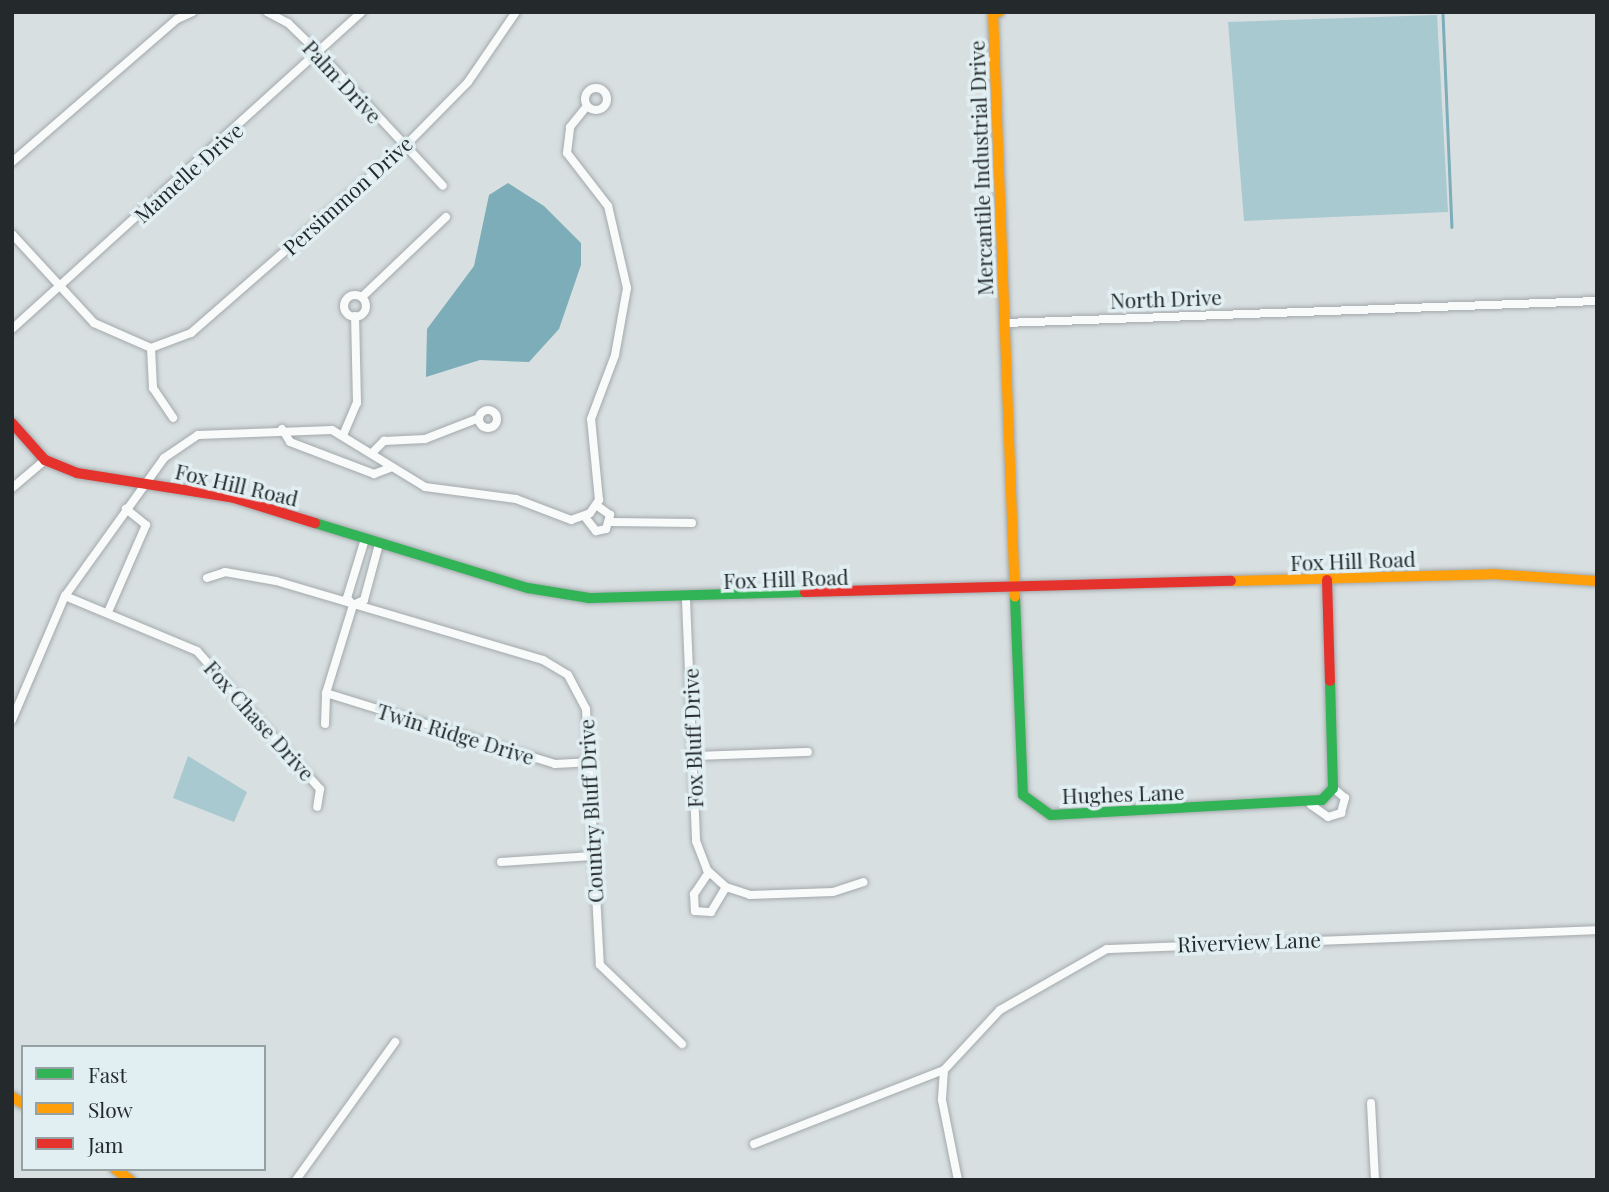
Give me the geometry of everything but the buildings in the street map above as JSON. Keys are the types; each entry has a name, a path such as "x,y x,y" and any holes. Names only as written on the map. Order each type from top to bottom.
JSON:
{"street":[{"path":"12,162 177,19 193,12"},
{"name":"Palm Drive","path":"267,12 288,23 320,54 443,186"},
{"name":"Mamelle Drive","path":"12,329 320,54 362,12"},
{"name":"Persimmon Drive","path":"151,348 191,333 404,146 468,82 516,12"},
{"path":"993,12 999,12"},
{"name":"Mercantile Industrial Drive","path":"993,12 1005,323"},
{"path":"587,106 570,127 567,153 608,206 627,288 615,355 591,419 596,505 611,522"},
{"path":"344,433 357,403 355,316 345,302 362,298 446,217"},
{"path":"12,234 94,323 151,348 153,388 173,418"},
{"path":"355,316 364,311 362,298"},
{"name":"North Drive","path":"1005,323 1597,301"},
{"path":"1005,323 1015,590"},
{"path":"373,452 384,441 425,439 479,418"},
{"name":"Fox Hill Road","path":"12,423 45,460 99,480 145,484 234,499 528,588 589,598 686,600 1492,574 1597,581"},
{"path":"12,720 65,596 126,509 174,448 198,435 282,429 344,433 425,487 516,499 571,520 585,517 596,505"},
{"path":"282,429 290,442 379,475 392,467"},
{"path":"12,488 45,460"},
{"path":"108,612 146,525 126,509"},
{"path":"585,517 596,531 611,522 692,523"},
{"path":"353,605 347,598 365,539"},
{"path":"325,724 326,693 353,605 364,600 379,544"},
{"name":"Country Bluff Drive","path":"207,578 250,574 556,665 580,692 588,762 600,965 682,1044"},
{"name":"Hughes Lane","path":"1015,590 1023,794 1034,807 1051,815 1311,805 1328,817 1341,813 1345,798 1333,788 1327,580"},
{"name":"Fox Chase Drive","path":"65,596 197,651 320,789 317,807"},
{"name":"Fox Bluff Drive","path":"686,600 696,841 709,872 726,887 750,895 833,892 863,882"},
{"name":"Twin Ridge Drive","path":"326,693 555,764 588,762"},
{"path":"693,756 808,752"},
{"path":"1311,805 1333,788"},
{"path":"501,862 592,856"},
{"path":"709,872 694,894 695,911 711,912 726,887"},
{"name":"Riverview Lane","path":"754,1144 944,1070 1000,1010 1108,950 1597,930"},
{"path":"296,1180 394,1042"},
{"path":"944,1070 942,1100 958,1180"},
{"path":"1371,1103 1375,1180"}],"shaded area":[{"path":"1437,15 1448,212 1244,221 1228,22"},
{"path":"508,183 544,206 581,243 581,265 559,329 529,362 480,360 426,377 427,329 474,266 489,195"},
{"path":"188,756 247,792 234,822 173,798"}],"waterway":[{"path":"1443,14 1452,227"}],"traffic: fast":[{"path":"315,523 528,588 589,598 805,592"},
{"path":"1015,597 1023,795 1051,815 1322,800 1333,788 1330,681"}],"traffic: slow":[{"path":"999,12 993,12 1015,597"},
{"path":"1231,581 1492,574 1597,581"},
{"path":"12,1097 21,1103"},
{"path":"118,1171 130,1180"}],"traffic: jam":[{"path":"12,423 45,460 77,473 234,498 315,523"},
{"path":"1327,580 1330,681"},
{"path":"805,592 1231,581"}]}
